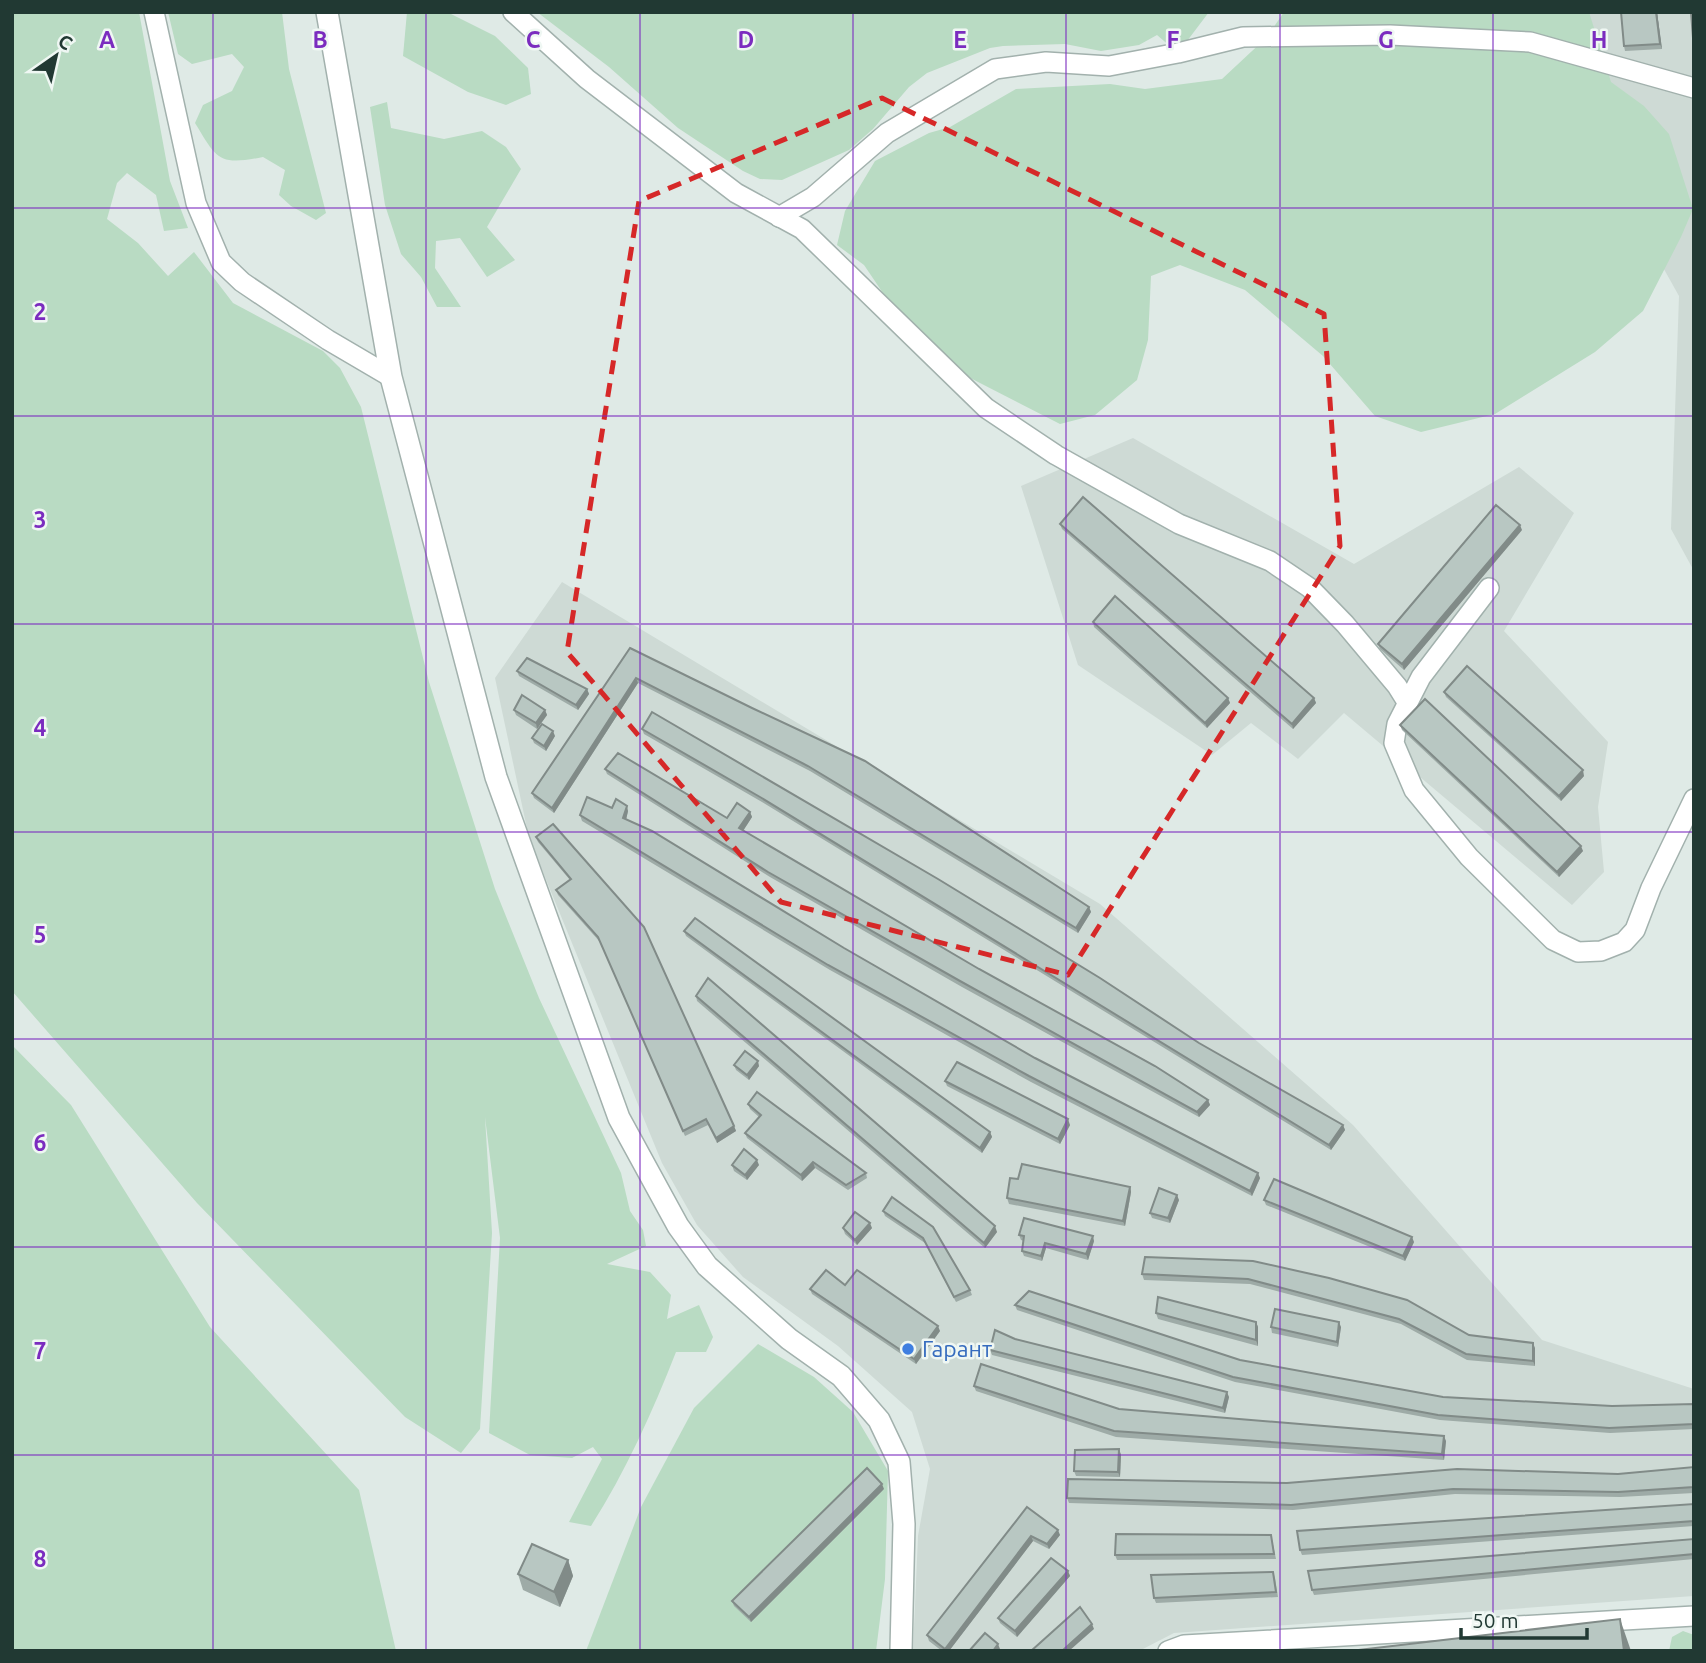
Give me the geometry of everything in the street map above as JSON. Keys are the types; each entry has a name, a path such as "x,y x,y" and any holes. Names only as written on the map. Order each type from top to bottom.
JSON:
{"street":[{"path":"154,12 196,203 221,262 242,282 328,340 391,377"},
{"path":"327,12 391,377 496,777 619,1118 678,1226 707,1266 789,1339 841,1376 879,1420 899,1462 904,1524 901,1651"},
{"path":"513,12 587,79 736,193 802,229 986,408 1056,455 1179,524 1270,561 1310,588 1345,624 1397,686 1407,702"},
{"path":"779,217 813,197 887,133 995,69 1046,62 1109,66 1243,37 1403,36 1530,42 1694,88"},
{"path":"1489,588 1421,677 1397,724 1394,743 1414,790 1469,857 1553,940 1578,952 1601,951 1625,942 1635,930 1651,888 1694,799"},
{"path":"1168,1651 1184,1645 1694,1616"}],"highlighted area":[{"path":"882,98 1324,314 1340,546 1068,975 781,902 567,652 639,201"}],"shaded area":[{"path":"1567,12 1694,12 1694,571 1671,529 1679,296 1580,119"},
{"path":"1133,438 1354,564 1519,467 1574,513 1504,631 1608,742 1598,807 1604,872 1572,905 1344,713 1298,759 1251,723 1212,755 1078,665 1021,486"},
{"path":"562,582 1100,904 1353,1125 1542,1340 1694,1389 1694,1596 1174,1633 1139,1651 913,1651 918,1536 930,1469 912,1412 838,1346 743,1277 697,1225 662,1163 529,838 495,678"}],"green space":[{"path":"12,12 139,12 170,181 188,228 164,231 156,195 127,173 117,183 107,219 138,243 168,276 194,252 233,303 323,351 340,368 361,407 429,682 495,889 539,998 621,1173 630,1211 643,1230 646,1246 607,1264 650,1272 671,1295 667,1319 699,1305 713,1337 706,1352 676,1352 638,1441 591,1526 569,1522 602,1459 593,1447 572,1458 530,1455 489,1433 500,1238 485,1117 492,1233 480,1429 461,1453 405,1417 197,1203 12,991"},
{"path":"168,12 282,12 289,69 326,213 316,220 291,206 279,195 285,170 263,157 236,161 220,157 214,152 195,123 203,105 232,91 244,67 232,54 192,64 178,54"},
{"path":"407,12 447,12 495,36 528,68 531,94 506,105 468,92 403,56"},
{"path":"537,12 1209,12 1178,53 1157,35 1139,45 1101,51 1065,44 990,48 927,73 909,87 873,129 849,150 782,180 760,179 743,171 678,128 609,67"},
{"path":"1284,12 1589,12 1611,82 1644,106 1669,134 1693,209 1643,311 1595,352 1495,414 1421,432 1375,416 1323,356 1245,290 1180,265 1151,276 1148,340 1137,380 1095,415 1060,424 941,363 908,330 864,265 837,245 845,211 875,161 929,133 950,127 1016,89 1110,84 1145,89 1222,79 1267,37"},
{"path":"387,102 391,128 444,139 482,131 506,147 521,169 487,227 515,260 487,277 460,238 436,241 435,268 461,307 437,307 421,277 401,254 385,205 370,107"},
{"path":"12,1045 71,1105 210,1327 359,1490 396,1651 12,1651"},
{"path":"758,1344 814,1377 853,1412 888,1471 885,1579 876,1651 586,1651 641,1507 694,1408"},
{"path":"1683,1631 1694,1635 1694,1651 1669,1651 1672,1637"}],"building":[{"path":"1621,12 1656,12 1660,44 1624,46"},
{"path":"1691,12 1694,12 1694,51"},
{"path":"1083,497 1314,698 1292,724 1060,524"},
{"path":"1496,505 1520,525 1402,664 1378,644"},
{"path":"1115,596 1228,698 1205,723 1093,622"},
{"path":"630,648 865,761 1089,907 1076,928 808,766 636,678 552,808 532,793"},
{"path":"527,658 587,689 576,705 517,671"},
{"path":"1467,666 1583,770 1559,796 1444,692"},
{"path":"522,695 545,710 536,723 514,710"},
{"path":"1425,699 1581,846 1557,872 1400,725"},
{"path":"652,712 938,879 1100,978 1199,1043 1343,1125 1329,1145 760,797 642,729"},
{"path":"542,724 553,731 544,746 532,738"},
{"path":"618,753 727,818 737,803 750,812 739,828 979,969 1155,1066 1208,1100 1197,1112 768,872 605,769"},
{"path":"587,797 612,808 616,799 627,806 623,818 652,831 844,948 1035,1058 1258,1173 1250,1191 1029,1076 828,965 580,815"},
{"path":"553,824 644,927 734,1126 716,1138 706,1119 683,1131 598,937 556,890 571,879 536,837"},
{"path":"695,918 990,1132 980,1148 684,931"},
{"path":"708,978 995,1226 984,1243 696,996"},
{"path":"745,1051 758,1061 747,1075 734,1065"},
{"path":"957,1062 1068,1119 1058,1139 945,1081"},
{"path":"757,1092 866,1173 846,1185 813,1162 801,1175 745,1133 761,1115 748,1104"},
{"path":"744,1149 757,1160 745,1175 732,1165"},
{"path":"1022,1164 1130,1187 1123,1221 1007,1198 1010,1178 1018,1179"},
{"path":"1274,1179 1412,1237 1403,1256 1264,1200"},
{"path":"1159,1188 1177,1195 1168,1218 1150,1213"},
{"path":"892,1197 933,1227 970,1290 954,1297 923,1238 883,1211"},
{"path":"855,1212 870,1223 855,1240 843,1228"},
{"path":"1024,1218 1093,1236 1086,1254 1045,1243 1041,1256 1022,1251 1024,1236 1019,1235"},
{"path":"1145,1257 1253,1261 1329,1278 1407,1300 1469,1335 1533,1343 1533,1361 1466,1354 1399,1319 1248,1279 1142,1274"},
{"path":"826,1270 845,1285 857,1270 938,1326 914,1359 810,1289"},
{"path":"1029,1291 1240,1360 1443,1397 1612,1406 1694,1404 1694,1424 1609,1428 1438,1415 1233,1377 1015,1305"},
{"path":"1158,1297 1256,1322 1256,1340 1156,1313"},
{"path":"1275,1309 1339,1322 1337,1342 1271,1327"},
{"path":"995,1330 1015,1339 1227,1392 1223,1408 990,1350"},
{"path":"981,1364 1119,1409 1444,1436 1442,1454 1114,1431 974,1386"},
{"path":"1119,1449 1118,1472 1074,1471 1075,1450"},
{"path":"1694,1467 1694,1487 1618,1492 1453,1489 1291,1505 1067,1498 1068,1479 1287,1483 1457,1469 1618,1474"},
{"path":"867,1468 882,1484 749,1617 732,1601"},
{"path":"1694,1504 1694,1521 1300,1550 1297,1531"},
{"path":"1027,1507 1058,1530 1047,1544 1031,1536 945,1649 927,1635"},
{"path":"1116,1534 1271,1535 1274,1554 1115,1555"},
{"path":"1694,1539 1694,1554 1312,1590 1308,1571"},
{"path":"532,1544 568,1560 554,1592 518,1574"},
{"path":"1051,1558 1068,1571 1015,1631 998,1618"},
{"path":"1273,1572 1276,1592 1154,1598 1151,1575"},
{"path":"1080,1607 1092,1624 1062,1651 1031,1651"},
{"path":"1620,1619 1624,1651 1350,1651"},
{"path":"985,1633 998,1644 993,1651 969,1651"}],"place":[{"name":"Гарант","path":"908,1349"}]}
